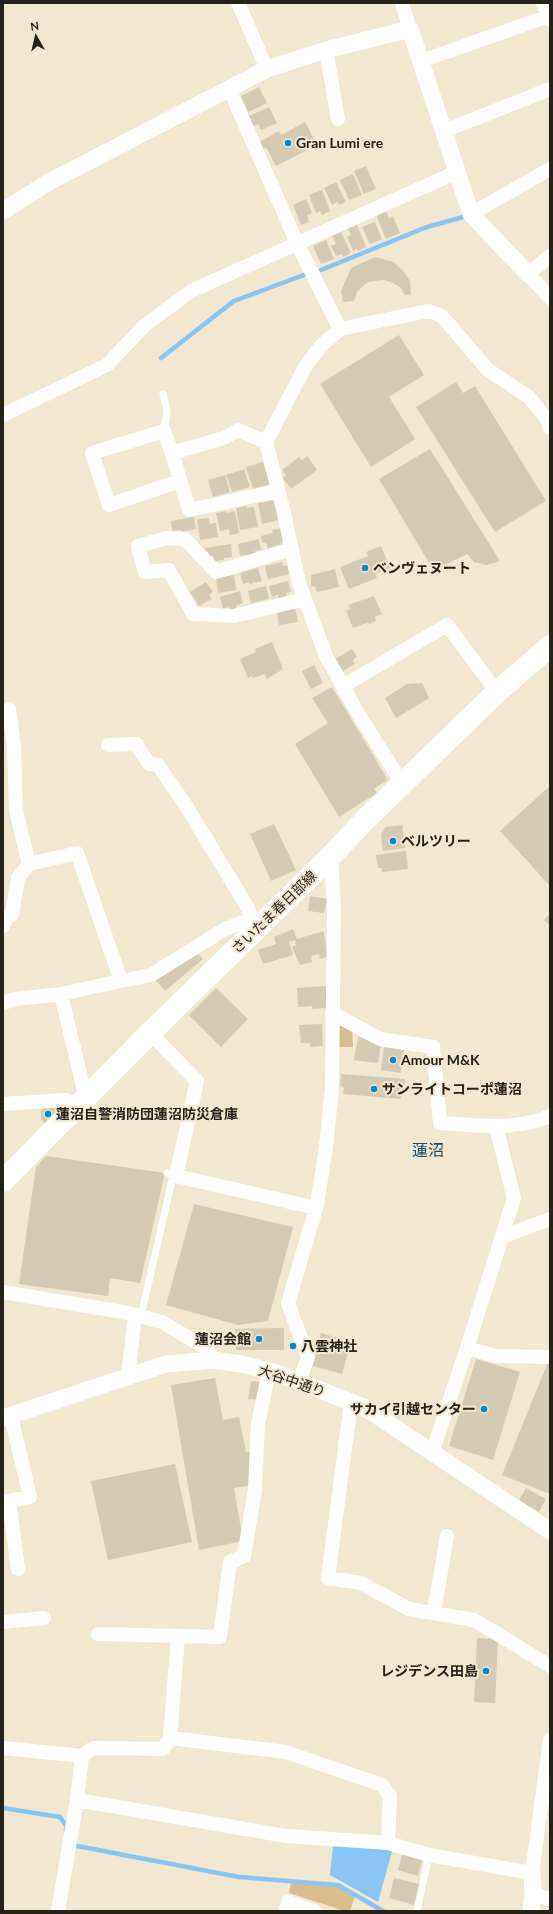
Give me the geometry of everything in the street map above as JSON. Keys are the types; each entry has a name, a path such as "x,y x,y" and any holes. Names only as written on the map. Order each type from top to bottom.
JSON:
{"main road":[{"name":"さいたま春日部線","path":"3,1181 81,1104 255,923 331,856 402,783 497,692 550,646"}],"street":[{"path":"238,3 267,69"},
{"path":"402,3 471,214 550,298"},
{"path":"421,61 549,18 543,3"},
{"path":"3,211 48,182 267,69 326,50 410,29"},
{"path":"326,50 338,119"},
{"path":"229,88 297,243 340,329"},
{"path":"444,132 550,89"},
{"path":"471,214 550,169"},
{"path":"3,415 107,365 144,326 191,291 457,172"},
{"path":"528,274 550,256"},
{"path":"402,783 359,715 326,656 299,583 266,442 305,367 320,347 340,329 428,311 442,316 488,370 529,397 548,421 550,428"},
{"path":"172,453 224,438 238,430 266,442"},
{"path":"180,481 109,505 92,453 164,431 172,453 189,510 278,491"},
{"path":"292,549 216,572 185,539 167,538 138,546 145,572 169,570 193,614 234,616 305,599"},
{"path":"343,686 447,626 497,692"},
{"path":"9,709 9,745 16,811 29,864"},
{"path":"3,1003 16,999 61,994 151,975 225,929 255,923 244,902 183,801 158,765 149,764 136,744 108,745"},
{"path":"3,926 6,918 12,915 18,878 29,864 77,853 121,981"},
{"path":"299,1382 308,1357 288,1303 316,1208 326,1147 331,1094 334,908 331,856"},
{"path":"3,1104 66,1100 81,1104 61,994"},
{"path":"332,1013 380,1039 433,1047 440,1123 505,1126 537,1121 550,1116"},
{"path":"150,1033 197,1081 176,1176 316,1208"},
{"path":"432,1453 514,1198 496,1126"},
{"path":"502,1237 550,1219"},
{"path":"3,1292 138,1316 162,1322 206,1348 213,1360"},
{"path":"128,1377 138,1316"},
{"path":"467,1348 496,1356 550,1357"},
{"name":"大谷中通り","path":"7,1417 166,1364 213,1360 242,1364 269,1371 364,1407 550,1531"},
{"path":"98,1634 220,1637 230,1562 244,1556 255,1489 258,1424 269,1371"},
{"path":"351,1402 328,1578 361,1583 409,1609 434,1612 474,1620 550,1666"},
{"path":"7,1417 30,1497 6,1501 18,1568"},
{"path":"434,1612 447,1536"},
{"path":"3,1622 44,1618"},
{"path":"3,1748 82,1756 93,1748 163,1748 170,1738 178,1636"},
{"path":"170,1738 286,1752 382,1785 390,1796 388,1843"},
{"path":"531,1911 534,1894 532,1873 550,1740"},
{"path":"58,1911 77,1800 82,1756"},
{"path":"77,1800 286,1836 388,1843 429,1855 532,1873"},
{"path":"534,1894 550,1899"},
{"path":"286,1911 288,1902 314,1911"}],"lane":[{"path":"163,394 166,411 164,431"},
{"path":"138,1316 173,1176 167,1173"},
{"path":"417,1911 429,1855"}],"shaded area":[{"path":"337,1020 352,1029 353,1047 339,1047"},
{"path":"291,1883 336,1886 355,1896 350,1911 345,1911 289,1893"}],"water":[{"path":"333,1846 393,1848 378,1902 330,1875"}],"building":[{"path":"259,87 267,103 248,112 241,96"},
{"path":"269,107 277,123 261,130 258,124 254,126 249,116"},
{"name":"Gran Lumi ere","path":"305,122 317,145 276,166 266,147 263,149 259,142 279,131 281,135"},
{"path":"366,166 376,189 364,194 354,171"},
{"path":"353,174 362,195 349,200 340,180"},
{"path":"336,182 346,202 339,205 337,202 332,205 324,188"},
{"path":"322,190 330,211 322,215 320,211 316,213 309,195"},
{"path":"306,199 312,213 307,215 309,222 301,225 293,205"},
{"path":"386,211 389,218 393,217 400,233 386,239 376,215"},
{"path":"375,222 382,239 370,244 362,227"},
{"path":"357,225 366,247 358,251 357,248 353,251 347,237 351,235 348,229"},
{"path":"341,232 351,253 343,257 342,254 336,256 331,246 336,244 332,236"},
{"path":"326,240 334,259 321,264 313,246"},
{"path":"375,257 394,262 404,272 410,281 411,294 405,295 400,287 393,283 384,280 374,281 366,283 357,292 354,301 343,302 341,291 351,268"},
{"path":"399,335 424,375 389,397 415,439 371,467 320,384"},
{"path":"456,382 463,393 475,386 546,501 495,532 416,407"},
{"path":"430,449 500,561 487,565 474,562 467,554 434,571 379,479"},
{"path":"307,456 317,470 291,489 283,478 286,475 282,470 299,457 302,460"},
{"path":"263,462 270,484 253,489 246,467"},
{"path":"244,469 250,487 232,492 226,475"},
{"path":"225,475 230,492 213,497 208,480"},
{"path":"275,500 279,520 262,524 258,503"},
{"path":"247,506 247,508 254,507 258,527 240,530 236,508"},
{"path":"226,511 226,513 235,511 239,533 230,535 229,529 220,531 216,513"},
{"path":"194,517 196,529 181,532 181,530 172,531 171,521"},
{"path":"209,518 210,524 216,523 218,537 200,540 197,519"},
{"path":"281,528 284,541 281,542 283,546 268,550 266,542 262,543 261,536 273,533 272,530"},
{"path":"259,539 261,550 255,551 256,554 240,556 238,544"},
{"path":"231,544 232,557 224,558 224,560 214,561 213,556 208,556 208,551 206,552 205,548"},
{"name":"ベンヴェヌート","path":"381,546 390,568 375,574 377,578 349,589 340,567 368,556 366,552"},
{"path":"282,562 283,566 287,565 289,574 268,579 265,566"},
{"path":"258,568 262,581 243,584 240,573"},
{"path":"335,569 339,587 317,592 315,586 311,587 311,575"},
{"path":"234,575 236,590 218,593 216,578"},
{"path":"288,581 291,592 286,593 287,596 278,598 278,595 272,597 269,586"},
{"path":"206,582 213,592 209,595 212,599 199,606 190,592"},
{"path":"266,586 269,599 251,603 248,591"},
{"path":"240,591 243,603 230,610 229,607 223,609 220,597"},
{"path":"374,596 382,614 375,617 376,621 369,624 368,622 353,628 346,611 350,609 348,605"},
{"path":"295,608 298,622 279,625 277,611"},
{"path":"272,642 283,669 267,679 265,674 248,678 240,659 256,652 255,649"},
{"path":"352,649 357,657 352,660 355,664 343,671 335,659"},
{"path":"314,665 323,683 311,689 302,671"},
{"path":"422,683 429,698 396,718 385,698 407,684"},
{"path":"332,687 388,780 374,789 377,793 339,817 295,744 328,723 312,698"},
{"path":"550,786 550,886 500,831"},
{"path":"274,824 296,870 271,881 250,834"},
{"name":"ベルツリー","path":"402,825 405,848 383,851 381,834 386,827"},
{"path":"406,851 408,869 382,872 382,868 378,868 376,855"},
{"path":"310,896 327,899 324,913 308,911"},
{"path":"550,913 550,926 544,920"},
{"path":"293,929 297,939 324,931 327,957 320,959 319,954 311,956 312,962 300,965 292,947 296,945 295,940 289,942 293,955 263,964 258,950 276,944 274,937"},
{"path":"196,951 203,959 165,991 154,978"},
{"path":"326,986 327,1008 312,1009 312,1006 298,1007 297,988"},
{"path":"216,988 248,1019 221,1047 189,1015"},
{"path":"322,1024 323,1046 310,1047 310,1043 301,1043 299,1025"},
{"path":"358,1037 381,1042 378,1063 354,1060"},
{"name":"Amour M&K","path":"384,1047 404,1050 401,1073 381,1070"},
{"name":"サンライトコーポ蓮沼","path":"341,1074 405,1079 404,1091 402,1091 401,1099 343,1094 344,1087 340,1086"},
{"path":"45,1107 53,1107 57,1111 45,1123 41,1120 41,1111"},
{"path":"46,1156 165,1173 140,1283 110,1278 108,1296 19,1284 36,1167"},
{"path":"194,1204 293,1227 268,1321 238,1325 166,1305"},
{"path":"284,1328 284,1350 236,1350 235,1329"},
{"path":"321,1333 351,1342 342,1374 313,1366"},
{"name":"サカイ引越センター","path":"476,1359 520,1372 493,1460 449,1446"},
{"path":"548,1362 550,1362 550,1494 502,1475"},
{"path":"215,1378 223,1420 239,1417 246,1452 252,1451 252,1485 234,1488 243,1541 199,1550 171,1385"},
{"path":"251,1381 263,1382 261,1400 248,1399"},
{"path":"175,1464 192,1542 108,1560 91,1481"},
{"path":"526,1488 546,1499 539,1512 519,1500"},
{"name":"レジデンス田島","path":"477,1638 498,1639 495,1703 474,1702"},
{"path":"403,1851 423,1857 418,1876 398,1870"},
{"path":"394,1878 419,1884 414,1905 389,1898"}],"waterway":[{"path":"321,270 427,227 463,217"},
{"path":"161,358 234,301 309,273"},
{"path":"3,1808 60,1817 67,1827 66,1830"},
{"path":"72,1845 239,1877 338,1885 383,1911"}],"place":[{"name":"Gran Lumi ere","path":"288,143"},
{"name":"ベンヴェヌート","path":"365,568"},
{"name":"ベルツリー","path":"393,841"},
{"name":"Amour M&K","path":"393,1060"},
{"name":"サンライトコーポ蓮沼","path":"374,1089"},
{"name":"蓮沼自警消防団蓮沼防災倉庫","path":"48,1114"},
{"name":"蓮沼会館","path":"259,1339"},
{"name":"八雲神社","path":"293,1346"},
{"name":"サカイ引越センター","path":"484,1409"},
{"name":"レジデンス田島","path":"486,1671"}],"district":[{"name":"蓮沼","path":"428,1150"}]}
